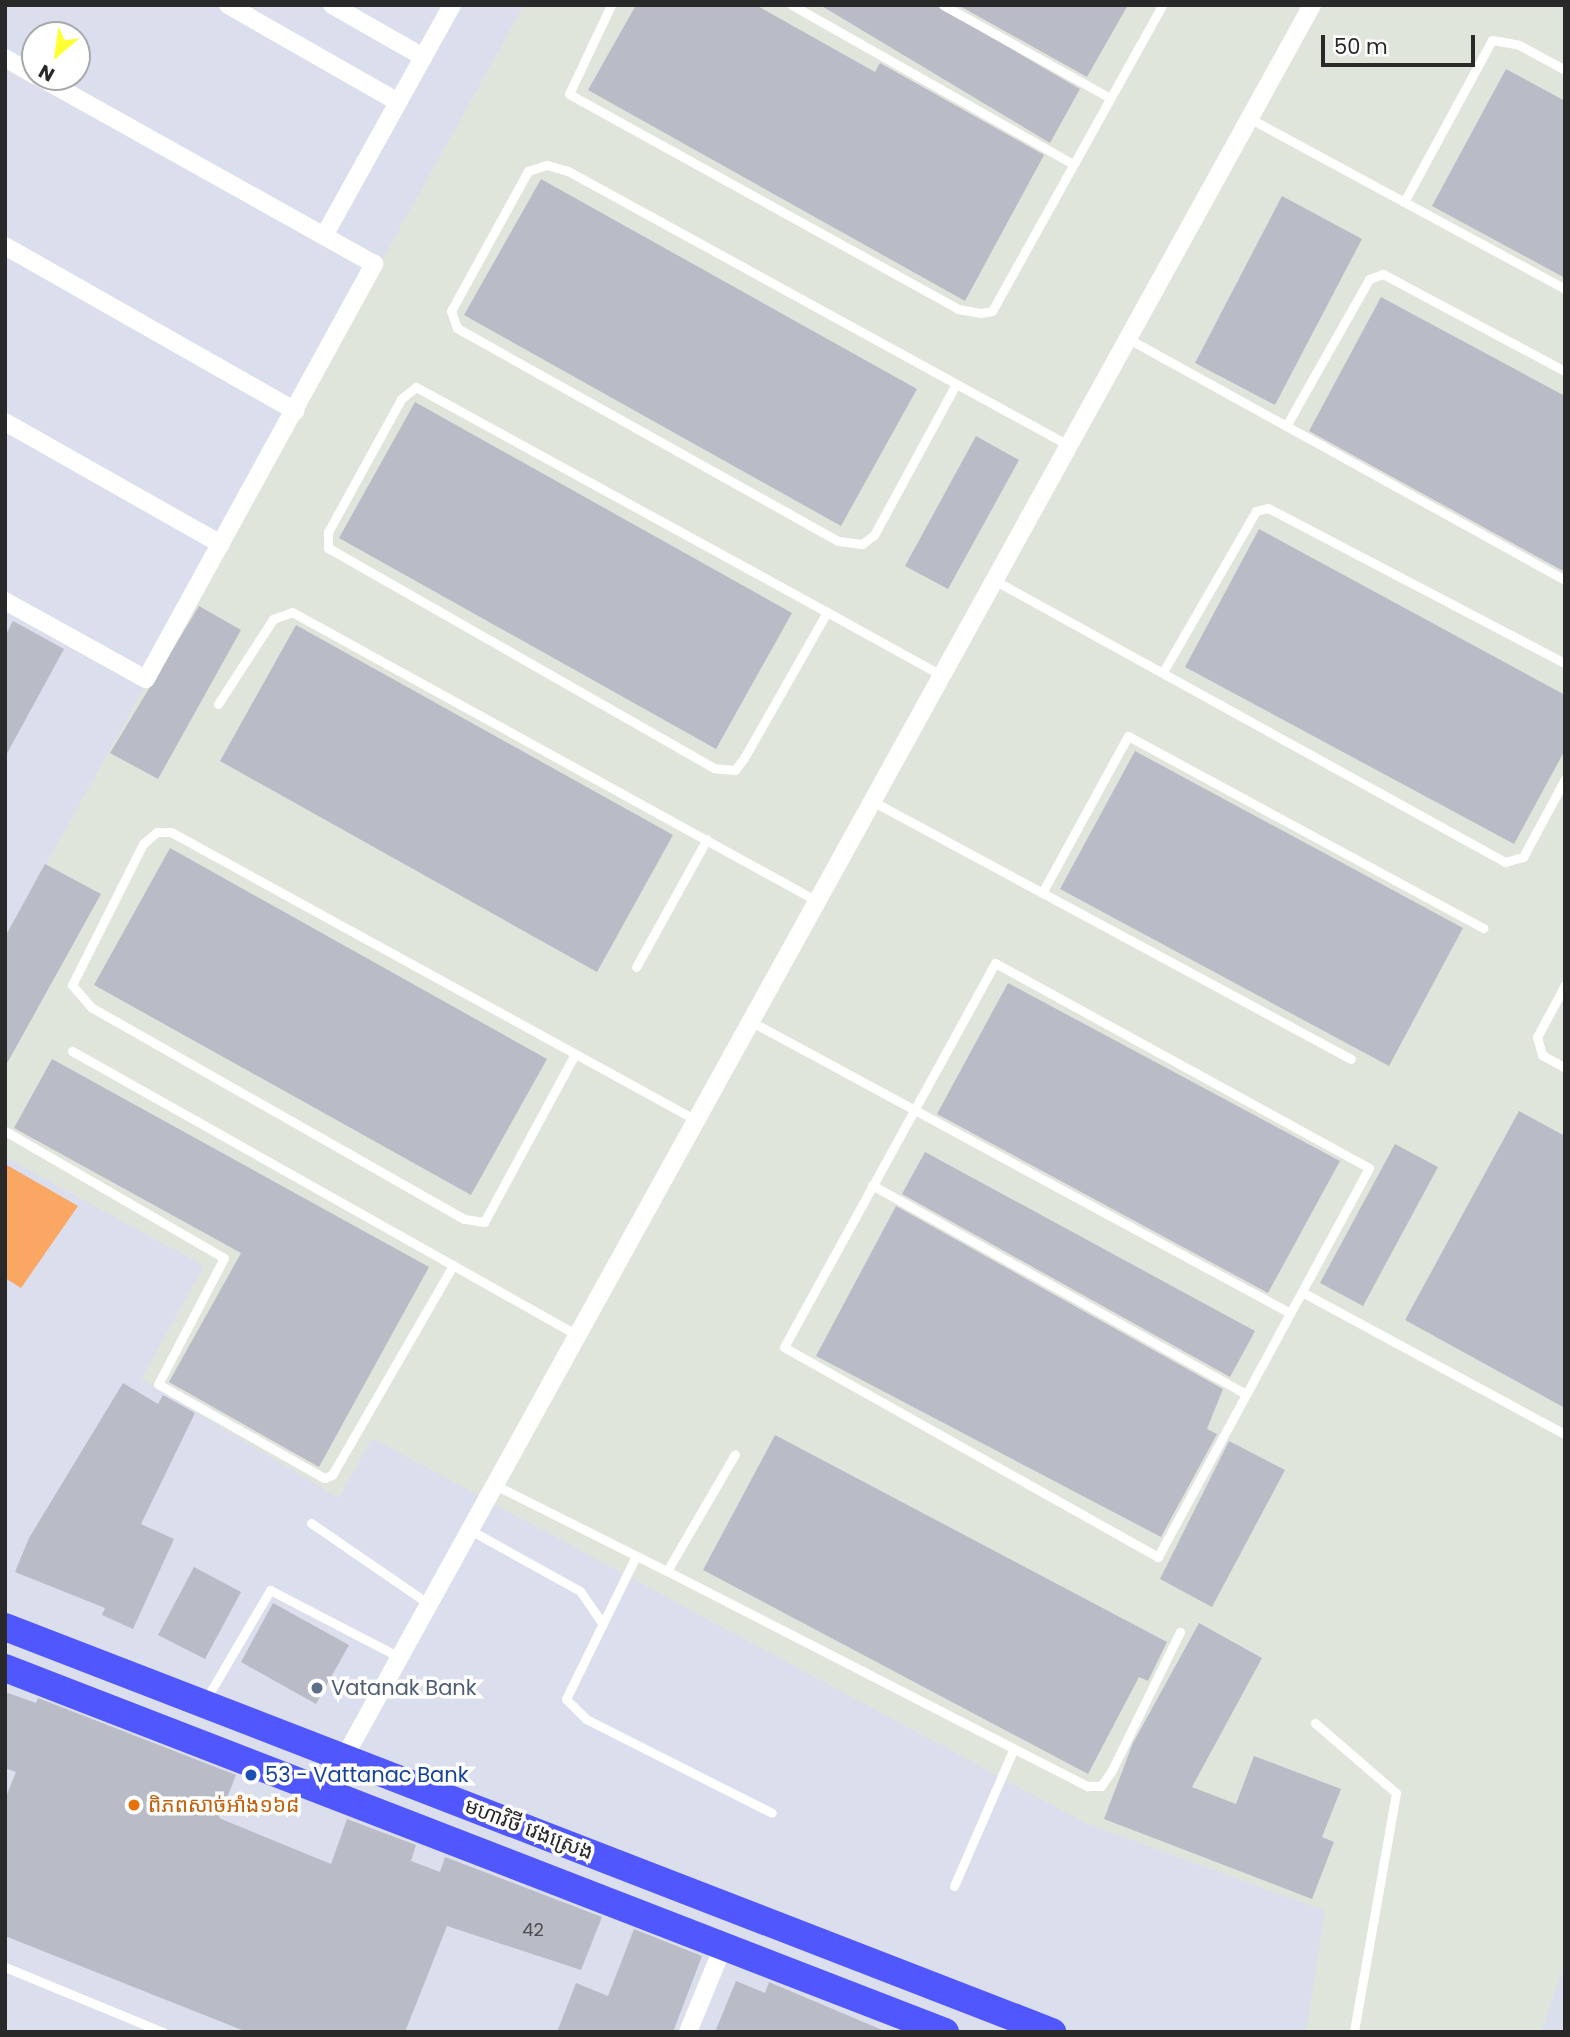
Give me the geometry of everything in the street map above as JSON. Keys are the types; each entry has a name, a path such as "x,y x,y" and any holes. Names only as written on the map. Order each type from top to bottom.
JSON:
{"main road":[{"name":"មហាវិថី វេងស្រេង","path":"5,1627 1052,2032"},
{"name":"មហាវិថី វេងស្រេង","path":"5,1668 723,1947 903,2024 945,2032"}],"street":[{"path":"228,5 398,102"},
{"path":"331,5 423,57"},
{"path":"324,236 452,5"},
{"path":"331,1794 344,1758 399,1657 1312,5"},
{"path":"5,58 21,67"},
{"path":"5,601 146,679 374,264 64,91"},
{"path":"5,246 295,411"},
{"path":"5,422 220,544"},
{"path":"688,2032 723,1947"}],"lane":[{"path":"611,5 569,94 958,309 992,311 1162,5"},
{"path":"792,5 1073,164"},
{"path":"943,5 1110,98"},
{"path":"1404,202 1492,40 1519,45 1565,70"},
{"path":"1249,118 1565,289"},
{"path":"956,384 874,535 862,544 838,541 457,328 451,312 528,171 547,165 568,171 1068,445"},
{"path":"1286,426 1369,279 1383,274 1565,371"},
{"path":"1127,338 1565,580"},
{"path":"827,612 744,758 735,770 714,768 328,548 328,532 401,399 416,387 827,612 941,675"},
{"path":"1163,672 1256,511 1268,508 1565,663"},
{"path":"994,580 1505,862 1523,857 1565,779"},
{"path":"218,704 273,619 292,612 817,901"},
{"path":"1042,893 1128,737 1483,928"},
{"path":"872,801 1351,1059"},
{"path":"575,1054 484,1222 464,1219 92,1008 72,985 143,844 156,832 172,832 696,1120"},
{"path":"636,967 706,839"},
{"path":"995,963 1368,1168 1158,1557 784,1347 872,1185 995,963"},
{"path":"1565,985 1537,1037 1542,1055 1565,1068"},
{"path":"750,1021 1290,1313"},
{"path":"72,1051 577,1335"},
{"path":"5,1131 224,1258 158,1384 324,1478 332,1475 453,1265"},
{"path":"872,1185 1246,1394"},
{"path":"1302,1292 1565,1434"},
{"path":"667,1571 735,1454"},
{"path":"495,1485 1088,1786 1101,1786 1180,1632"},
{"path":"311,1523 429,1604"},
{"path":"470,1530 580,1591 603,1624"},
{"path":"636,1556 566,1699 586,1719 772,1813"},
{"path":"204,1704 270,1590 399,1657"},
{"path":"1315,1723 1396,1793 1354,2032"},
{"path":"954,1886 1014,1748"},
{"path":"5,1967 163,2032"}],"shaded area":[{"path":"524,5 1565,5 1565,1962 1541,2032 1306,2032 1325,1911 1085,1823 372,1438 339,1498 141,1379 204,1266 5,1157 5,938"},
{"path":"5,1164 78,1206 21,1288 5,1278"}],"building":[{"path":"636,5 756,5 875,72 880,63 1044,155 965,301 588,90"},
{"path":"820,5 936,5 1080,89 1050,143"},
{"path":"958,5 1128,5 1087,77"},
{"path":"1506,69 1565,101 1565,278 1432,206"},
{"path":"541,179 917,389 841,526 464,315"},
{"path":"1282,196 1362,239 1275,405 1195,363"},
{"path":"1381,297 1565,396 1565,572 1309,431"},
{"path":"415,402 792,613 716,749 339,538"},
{"path":"976,436 1019,460 948,589 905,566"},
{"path":"1259,529 1565,695 1565,750 1514,844 1185,667"},
{"path":"199,606 241,630 158,779 110,753"},
{"path":"13,621 64,649 5,757 5,636"},
{"path":"296,625 673,835 597,972 220,761"},
{"path":"1135,751 1463,928 1389,1066 1060,889"},
{"path":"170,848 547,1059 471,1195 94,985"},
{"path":"45,864 101,894 5,1067 5,937"},
{"path":"1008,983 1340,1161 1268,1293 937,1114"},
{"path":"52,1059 429,1267 319,1467 169,1382 241,1253 14,1128"},
{"path":"1519,1111 1565,1136 1565,1408 1405,1320"},
{"path":"1395,1144 1438,1167 1363,1306 1320,1283"},
{"path":"925,1152 1255,1331 1230,1377 902,1194"},
{"path":"896,1206 1223,1389 1207,1429 1217,1434 1161,1537 816,1356"},
{"path":"123,1383 158,1404 163,1395 195,1413 141,1524 174,1539 133,1629 102,1615 105,1608 15,1572 29,1538"},
{"path":"775,1435 1167,1642 1148,1681 1139,1677 1088,1774 703,1570"},
{"path":"1229,1441 1285,1470 1212,1607 1160,1579"},
{"path":"194,1567 241,1592 205,1659 158,1635"},
{"path":"273,1603 349,1645 316,1704 241,1662"},
{"path":"1199,1623 1262,1658 1192,1787 1236,1804 1254,1756 1341,1789 1322,1837 1334,1842 1312,1899 1104,1819 1133,1743"},
{"path":"5,1692 36,1703 38,1698 236,1775 219,1818 331,1864 347,1819 416,1845 411,1861 440,1872 445,1857 602,1917 581,1970 447,1926 405,2032 247,2032 5,1936 5,1799 16,1772 5,1768"},
{"path":"634,1929 702,1956 673,2032 557,2032 576,1983 608,1996"},
{"path":"736,1981 765,1993 769,1982 887,2032 715,2032"}],"place":[{"name":"Vatanak Bank","path":"317,1688"},
{"name":"53 - Vattanac Bank","path":"251,1775"},
{"name":"ពិភពសាច់អាំង១៦៨","path":"134,1805"}]}
